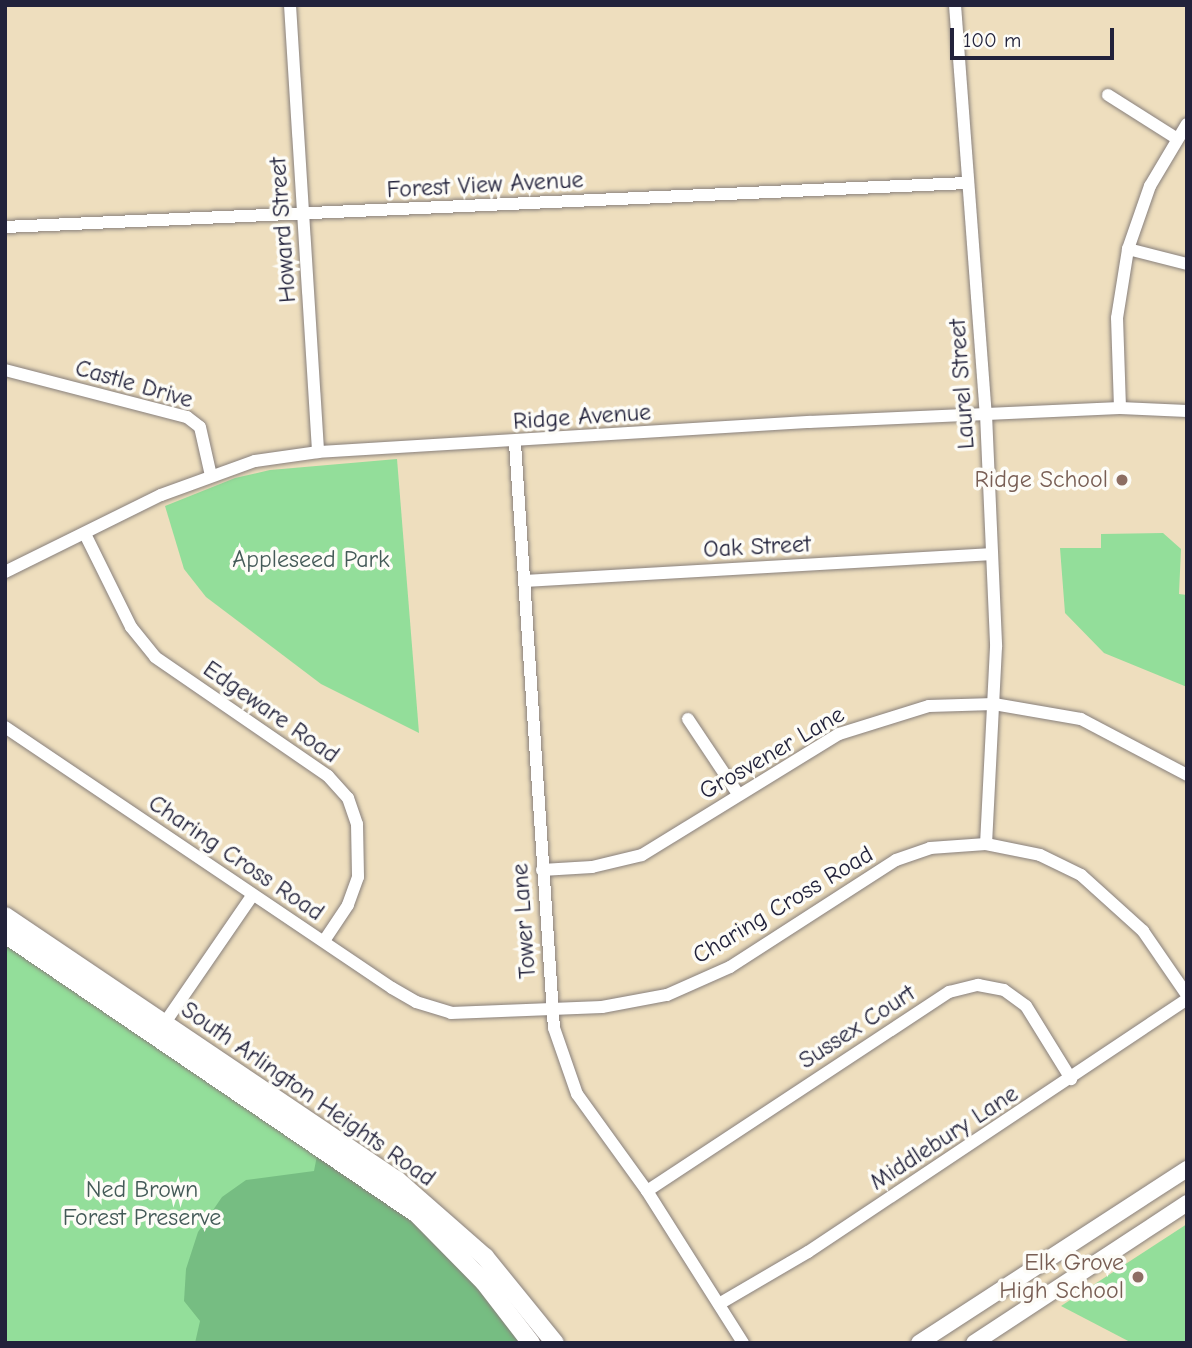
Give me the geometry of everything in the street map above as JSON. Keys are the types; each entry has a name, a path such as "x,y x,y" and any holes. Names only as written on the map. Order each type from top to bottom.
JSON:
{"main road":[{"name":"South Arlington Heights Road","path":"5,916 397,1180 485,1257 555,1343"},
{"name":"South Arlington Heights Road","path":"5,934 416,1213 484,1282 531,1343"}],"street":[{"name":"Howard Street","path":"290,5 318,452"},
{"name":"Laurel Street","path":"956,5 986,414 994,704 986,844"},
{"path":"1108,95 1176,138"},
{"path":"1120,408 1117,318 1128,249 1142,204 1176,138 1187,124"},
{"name":"Forest View Avenue","path":"5,227 967,183"},
{"path":"1128,249 1187,264"},
{"name":"Castle Drive","path":"5,370 187,417 200,427 211,476"},
{"name":"Ridge Avenue","path":"5,572 86,536 161,495 255,461 318,452 515,443 986,414 1120,408 1187,411"},
{"name":"Tower Lane","path":"515,443 526,581 551,1010 561,1054 577,1094 647,1191 743,1343"},
{"name":"Edgeware Road","path":"86,536 131,627 155,657 328,776 348,798 357,824 358,877 348,905 324,941"},
{"name":"Oak Street","path":"526,581 991,554"},
{"name":"Grosvener Lane","path":"541,870 592,867 642,855 839,734 929,706 994,704 1082,719 1187,775"},
{"path":"688,719 738,794"},
{"name":"Charing Cross Road","path":"5,727 252,896 393,988 438,1010 472,1015 630,1004 682,989 730,967 896,860 930,848 986,844 1040,855 1081,875 1143,931 1187,997"},
{"path":"164,1024 252,896"},
{"name":"Sussex Court","path":"647,1191 948,992 978,985 1004,990 1026,1006 1071,1079"},
{"name":"Middlebury Lane","path":"719,1304 808,1252 1071,1079 1187,997"},
{"path":"919,1343 1187,1169"},
{"path":"974,1343 1187,1203"}],"green space":[{"name":"Appleseed Park","path":"397,459 419,733 321,684 206,597 184,569 165,506 235,478 270,470"},
{"path":"1163,533 1181,549 1179,594 1187,595 1187,687 1104,653 1065,613 1060,548 1101,548 1101,534"},
{"name":"Ned Brown Forest Preserve","path":"5,934 319,1145 518,1343 5,1343"},
{"path":"319,1145 416,1213 531,1343 195,1343 200,1321 184,1301 186,1269 198,1232 222,1197 246,1180 314,1171"},
{"name":"Elk Grove High School","path":"1187,1224 1187,1343 1132,1343 1061,1306"}],"place":[{"name":"Ridge School","path":"1122,480"},
{"name":"Elk Grove High School","path":"1138,1277"}]}
